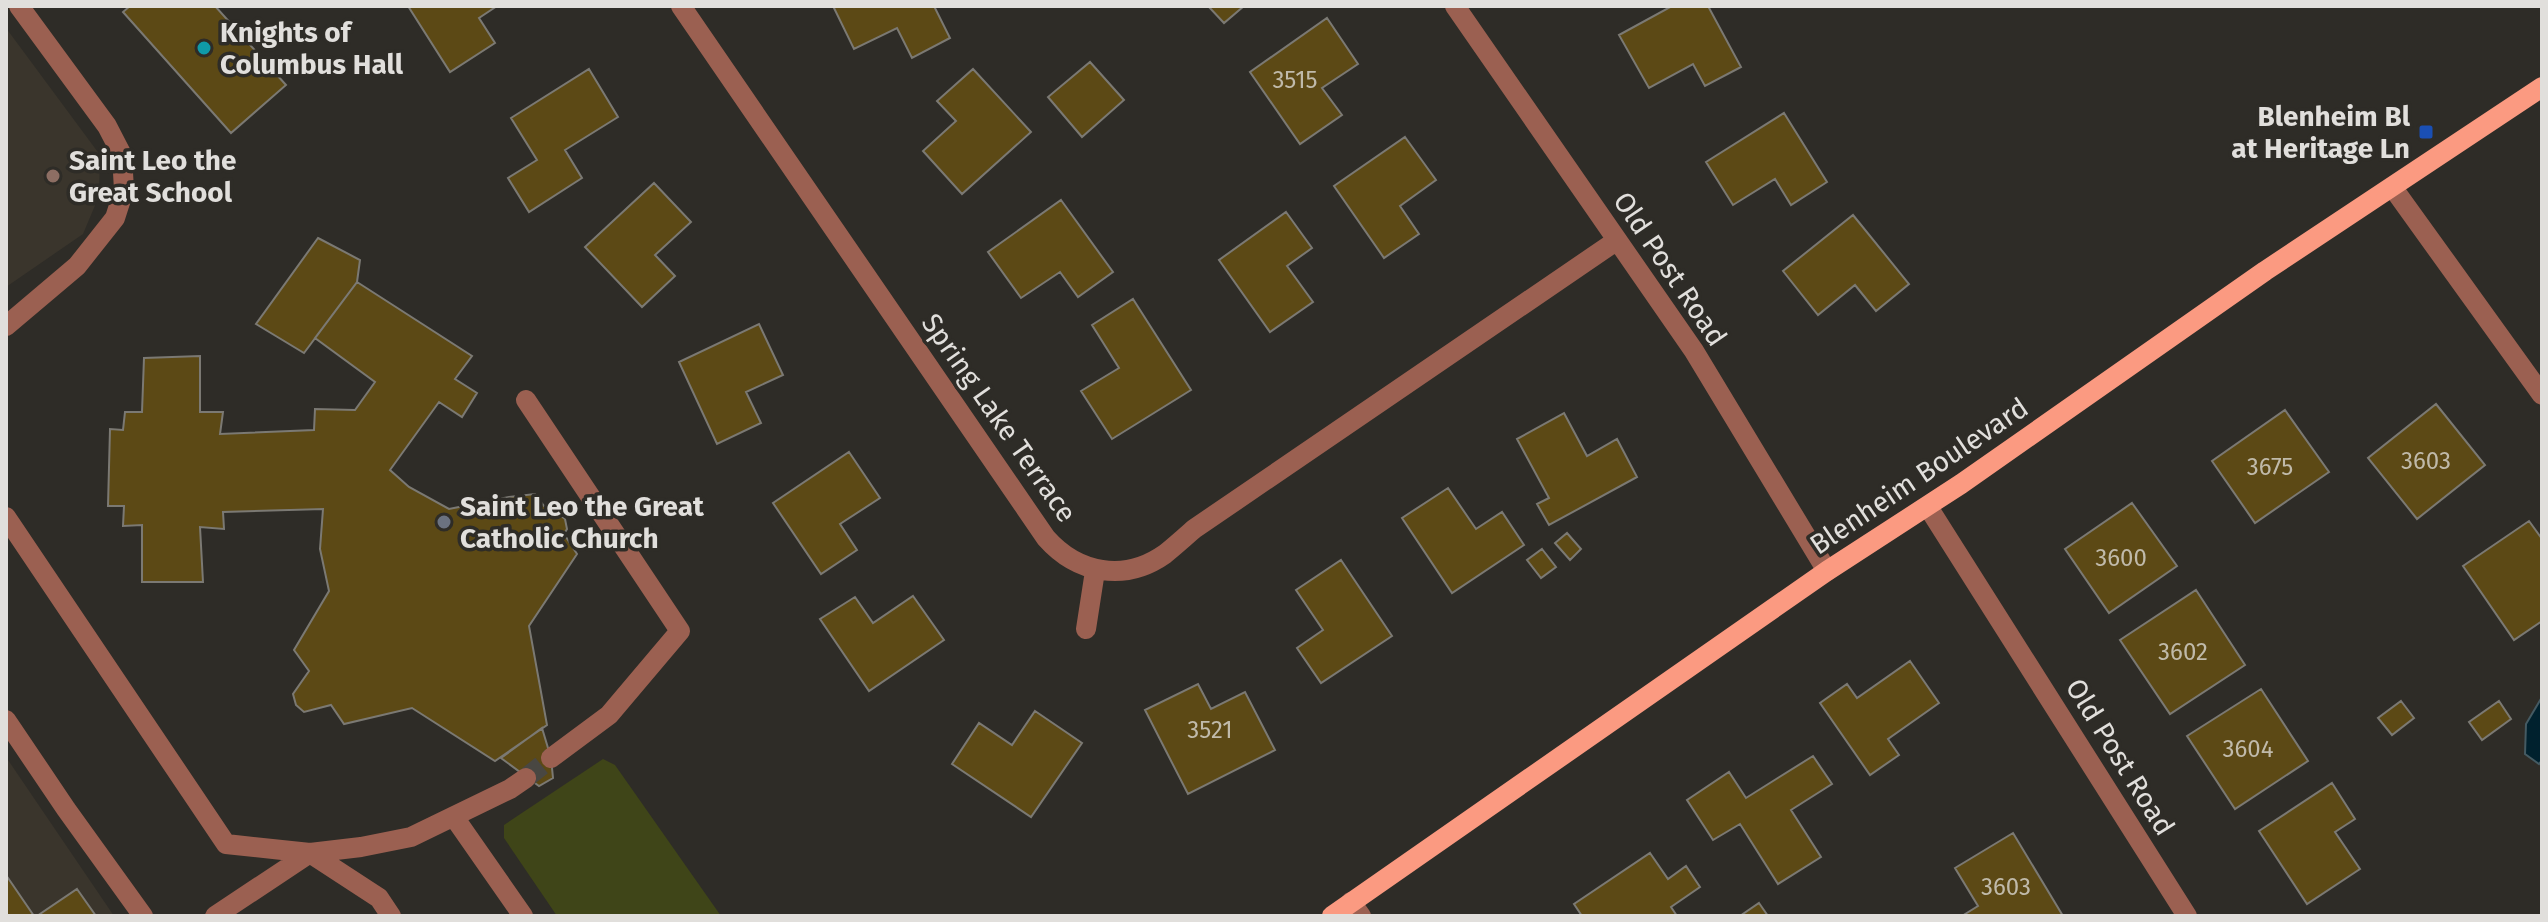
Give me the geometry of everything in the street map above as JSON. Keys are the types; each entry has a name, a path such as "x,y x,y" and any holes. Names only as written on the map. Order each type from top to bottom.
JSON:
{"main road":[{"name":"Blenheim Boulevard","path":"1332,916 1356,909 1827,571 1928,507 2265,271 2542,87"}],"street":[{"path":"6,326 77,266 115,218 124,190 122,155 107,126 19,6"},
{"name":"Spring Lake Terrace","path":"681,6 1046,538 1077,564 1095,571"},
{"name":"Old Post Road","path":"1455,6 1694,351 1827,571"},
{"path":"2393,188 2542,395"},
{"path":"1086,629 1095,571 1127,569 1164,555 1194,529 1616,241"},
{"path":"526,400 680,631 609,715 551,758"},
{"name":"Old Post Road","path":"1928,507 2187,916"},
{"path":"6,517 226,844 310,853 411,837 510,789 526,778"},
{"path":"6,720 143,916"},
{"path":"454,817 523,916"},
{"path":"215,916 310,853"},
{"path":"310,853 379,898 391,916"}],"shaded area":[{"name":"Saint Leo the Great School","path":"6,28 100,155 99,196 83,234 6,287"},
{"path":"6,757 114,916 6,916"}],"green space":[{"path":"603,759 615,765 721,916 557,916 504,838 504,825"}],"water":[{"path":"2542,697 2542,760 2539,764 2525,754 2526,724"}],"building":[{"name":"Knights of Columbus Hall","path":"130,6 215,6 286,85 231,133 123,12"},
{"path":"408,6 497,6 479,18 495,43 450,72"},
{"path":"833,6 934,6 950,38 912,58 897,28 854,49"},
{"path":"1208,6 1244,6 1224,23"},
{"path":"1672,6 1708,6 1741,67 1705,86 1693,64 1649,88 1619,35"},
{"path":"1327,18 1358,64 1322,88 1342,115 1300,144 1250,72"},
{"path":"1090,62 1124,100 1082,137 1048,97"},
{"path":"589,69 618,117 565,150 582,178 529,212 508,178 537,160 511,118"},
{"path":"973,69 1031,132 962,194 923,151 956,121 937,101"},
{"path":"1784,113 1827,182 1791,205 1775,179 1733,205 1706,162"},
{"path":"1405,137 1436,180 1400,206 1419,234 1384,258 1334,186"},
{"path":"654,183 691,222 655,255 675,276 642,307 585,247"},
{"path":"1061,200 1113,272 1078,297 1060,272 1021,298 988,252"},
{"path":"1286,212 1312,248 1287,266 1313,302 1270,332 1219,260"},
{"path":"1853,215 1909,284 1876,311 1855,285 1818,315 1783,271"},
{"path":"318,238 360,260 357,282 304,353 256,324"},
{"name":"Saint Leo the Great Catholic Church","path":"357,282 472,356 455,379 477,393 462,417 439,402 390,470 409,487 449,509 535,494 550,514 556,512 565,519 567,529 564,534 577,554 529,626 547,725 495,761 412,708 344,724 331,705 304,712 296,705 293,694 309,671 294,650 329,591 320,549 323,509 223,512 224,529 200,527 203,582 142,582 142,525 123,526 124,506 108,506 110,429 123,430 125,412 142,412 144,358 200,356 200,412 223,412 220,434 314,430 315,409 355,410 375,382 315,338"},
{"path":"1133,299 1191,390 1112,439 1081,391 1119,368 1092,325"},
{"path":"759,324 783,375 746,392 761,423 717,444 679,362"},
{"path":"2436,404 2485,465 2417,519 2368,458"},
{"path":"2285,410 2329,472 2255,523 2212,461"},
{"path":"1564,413 1587,456 1617,439 1637,477 1549,525 1537,504 1549,498 1517,439"},
{"path":"849,452 880,498 840,524 857,550 821,574 773,503"},
{"path":"1448,488 1476,529 1502,512 1524,545 1452,593 1402,518"},
{"path":"2132,503 2177,566 2109,613 2065,549"},
{"path":"2529,521 2542,539 2542,621 2514,640 2463,566"},
{"path":"1567,533 1581,549 1570,560 1555,543"},
{"path":"1542,549 1556,567 1541,578 1527,560"},
{"path":"1341,560 1392,636 1321,683 1297,648 1323,630 1296,590"},
{"path":"2196,590 2245,665 2170,714 2120,640"},
{"path":"913,596 944,640 869,691 820,619 855,597 873,623"},
{"path":"1910,661 1939,703 1888,739 1899,755 1870,775 1820,703 1847,684 1857,698"},
{"path":"1198,684 1211,709 1245,692 1275,750 1188,794 1145,710"},
{"path":"2261,689 2308,761 2235,809 2187,736"},
{"path":"2401,701 2414,718 2392,735 2378,718"},
{"path":"2499,701 2511,719 2482,740 2469,722"},
{"path":"1035,711 1082,743 1031,817 952,764 979,723 1012,745"},
{"path":"542,728 553,778 539,786 501,758"},
{"path":"1813,756 1832,784 1791,810 1821,857 1778,884 1740,824 1713,840 1687,800 1729,772 1746,798"},
{"path":"2332,783 2355,819 2335,832 2360,869 2307,904 2259,831"},
{"path":"2013,833 2063,916 1962,916 1978,906 1955,868"},
{"path":"1650,853 1668,879 1686,866 1700,887 1671,907 1677,916 1582,916 1574,904"},
{"path":"6,875 34,916 6,916"},
{"path":"77,889 96,916 37,916"},
{"path":"1759,903 1768,916 1740,916"}],"tunnel":[{"path":"526,778 551,758"}],"place":[{"name":"Knights of Columbus Hall","path":"204,48"},
{"name":"Blenheim Bl at Heritage Ln","path":"2426,132"},
{"name":"Saint Leo the Great School","path":"53,176"},
{"name":"Saint Leo the Great Catholic Church","path":"444,522"}]}
